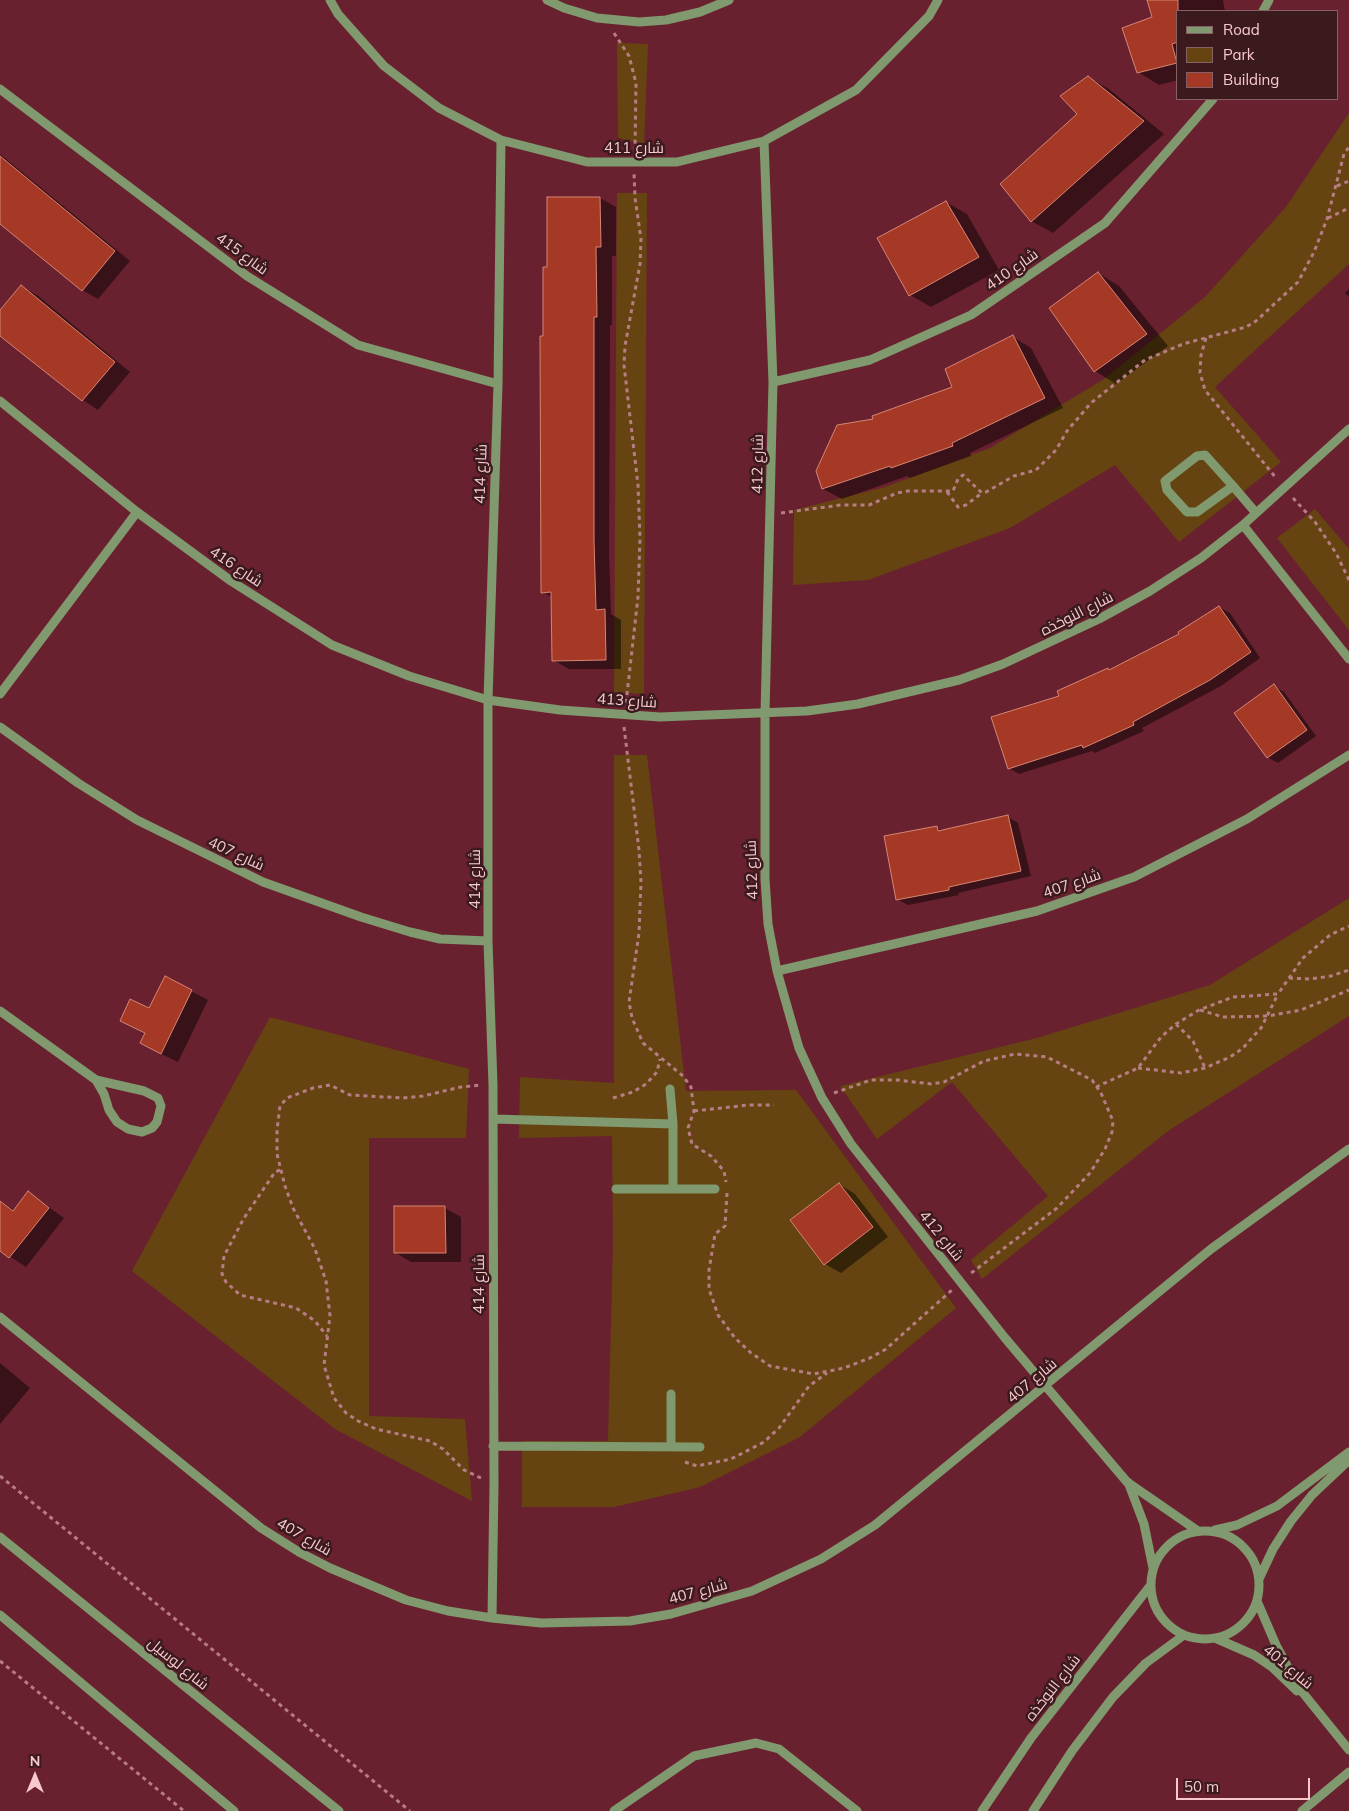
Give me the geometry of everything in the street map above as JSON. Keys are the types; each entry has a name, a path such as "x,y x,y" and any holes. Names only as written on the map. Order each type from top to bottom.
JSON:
{"street":[{"name":"شارع 411","path":"330,0 338,14 384,66 439,108 501,140 588,162 677,162 764,141 856,90 929,16 938,0"},
{"path":"547,0 564,8 604,19 639,22 666,20 700,12 729,0"},
{"name":"شارع 415","path":"0,89 247,276 358,345 498,384"},
{"name":"شارع 410","path":"773,382 870,360 971,315 1105,223 1212,100"},
{"name":"شارع 414","path":"492,1618 494,1484 493,1085 488,941 488,700 498,384 501,140"},
{"name":"شارع 412","path":"764,141 773,382 765,713 765,879 768,924 777,971 800,1048 822,1098 851,1144 1046,1386 1128,1482 1198,1531"},
{"name":"شارع 416","path":"0,401 136,512 231,581 332,645 409,676 488,700"},
{"name":"شارع النوخذه","path":"765,713 858,704 959,680 1003,664 1065,636 1150,591 1201,558 1256,514 1349,429"},
{"path":"1233,486 1200,510 1190,513 1182,508 1167,490 1165,484 1166,479 1200,455 1208,457 1233,486 1256,514"},
{"path":"0,694 136,512"},
{"path":"1243,525 1349,659"},
{"name":"شارع 413","path":"488,700 560,710 660,717 765,713"},
{"name":"شارع 407","path":"0,727 78,782 137,820 263,882 361,917 410,932 440,939 488,941"},
{"name":"شارع 407","path":"777,971 1037,911 1134,877 1247,819 1349,755"},
{"path":"0,1012 96,1080 144,1091 158,1098 161,1106 157,1122 152,1128 142,1132 128,1129 117,1122 108,1110 104,1094 96,1080"},
{"path":"670,1089 673,1124 673,1188"},
{"path":"493,1120 673,1124"},
{"name":"شارع 407","path":"0,1317 260,1528 299,1552 406,1600 448,1611 541,1623 630,1620 671,1614 752,1591 821,1559 875,1525 1211,1249 1349,1149"},
{"path":"616,1188 715,1188"},
{"path":"671,1394 671,1447"},
{"path":"493,1446 700,1447"},
{"path":"1349,1452 1277,1506 1237,1525 1186,1534 1165,1547 1153,1568 1150,1586 1152,1599 1160,1615 1173,1629 1184,1635 1205,1639 1229,1633 1241,1625 1257,1601 1259,1579 1273,1549 1291,1521 1312,1496 1349,1460"},
{"name":"شارع 412","path":"1128,1482 1144,1524 1153,1568"},
{"path":"1210,1531 1230,1537 1243,1546 1252,1559 1259,1579"},
{"name":"شارع لوسيل","path":"0,1537 338,1811"},
{"name":"شارع النوخذه","path":"982,1811 1031,1738 1150,1586"},
{"name":"شارع 401","path":"1257,1601 1287,1667 1315,1709 1349,1750"},
{"path":"0,1615 234,1811"},
{"path":"1032,1811 1072,1751 1113,1697 1146,1663 1184,1635"},
{"name":"شارع 401","path":"1215,1638 1254,1655 1272,1667 1315,1709"},
{"path":"614,1811 694,1756 756,1743 779,1749 857,1811"},
{"path":"1302,1811 1349,1772"}],"path":[{"path":"604,19 629,56 636,83 634,162"},
{"path":"948,492 958,507 966,505 982,493 1014,476 1036,470 1056,450 1068,431 1091,403 1145,360 1183,344 1246,327 1256,321 1287,294 1307,268 1327,219 1344,154 1349,147"},
{"path":"1337,186 1349,181"},
{"path":"624,715 638,597 640,546 638,485 624,365 625,346 640,264 641,239 634,184"},
{"path":"1327,219 1349,208"},
{"path":"1206,338 1201,355 1200,373 1205,390 1284,489 1315,522 1336,554 1349,580"},
{"path":"770,515 841,506 869,505 897,493 908,491 953,491 958,479 962,475 982,493"},
{"path":"1138,1068 1181,1073 1205,1068 1224,1060 1242,1049 1252,1039 1268,1016 1278,994 1303,958 1330,935 1349,926"},
{"path":"1288,978 1310,979 1331,976 1349,970"},
{"path":"1199,1010 1223,1017 1268,1016 1301,1010 1349,990"},
{"path":"1096,1087 1138,1068 1161,1037 1176,1024 1199,1010 1234,997 1278,994"},
{"path":"1176,1024 1198,1050 1205,1068"},
{"path":"613,1098 633,1092 646,1084 657,1072 660,1059"},
{"path":"493,1085 461,1087 423,1096 403,1098 350,1095 330,1085 300,1092 288,1098 280,1106 277,1115 277,1154 280,1170 293,1208 323,1269 329,1295 324,1365 328,1384 334,1398 346,1413 376,1429 430,1441 443,1449 464,1470 494,1484"},
{"path":"694,1112 749,1105 774,1105"},
{"path":"280,1170 275,1172 244,1218 224,1256 222,1274 226,1282 240,1296 296,1308 315,1321 327,1336"},
{"path":"683,1447 682,1461 698,1466 731,1459 756,1446 779,1428 809,1386 830,1371"},
{"path":"0,1476 410,1811"},
{"path":"0,1661 184,1811"}],"green space":[{"path":"617,43 648,44 644,144 618,138"},
{"path":"1349,113 1349,264 1215,387 1281,462 1179,542 1115,465 1010,528 868,580 793,585 794,510 885,487 990,448 1104,379 1205,297 1286,207"},
{"path":"617,193 647,193 644,694 614,692"},
{"path":"1315,509 1349,549 1349,630 1277,538"},
{"path":"614,755 647,755 686,1091 796,1090 956,1308 800,1437 700,1487 614,1507 522,1507 522,1441 608,1441 613,1243 612,1136 519,1138 520,1077 614,1083"},
{"path":"1349,898 1349,1016 1168,1131 982,1279 971,1260 1048,1196 952,1082 877,1139 840,1086 1037,1038 1210,985"},
{"path":"270,1017 469,1069 466,1138 369,1138 369,1416 465,1419 472,1501 335,1429 132,1271"}],"building":[{"path":"1147,0 1178,0 1178,10 1176,10 1176,43 1172,44 1176,63 1137,73 1122,28 1152,17"},
{"path":"1088,76 1144,121 1031,222 1000,184 1077,114 1060,96"},
{"path":"0,156 115,251 82,291 0,224"},
{"path":"547,197 600,197 601,247 596,247 597,317 594,317 594,541 596,610 605,609 606,660 552,661 551,592 541,593 540,336 543,336 543,267 547,267"},
{"path":"946,201 979,257 909,296 877,238"},
{"path":"1098,272 1147,334 1094,372 1049,308"},
{"path":"21,285 115,362 82,401 0,336 0,310"},
{"path":"1013,335 1045,398 952,443 953,446 891,468 890,466 822,489 816,471 837,425 873,419 872,416 952,387 945,369"},
{"path":"1219,606 1251,652 1210,680 1133,722 1134,725 1083,748 1082,745 1008,769 991,717 1059,696 1057,691 1108,668 1109,670 1179,634 1178,632"},
{"path":"1274,684 1307,730 1267,758 1234,713"},
{"path":"1008,815 1021,871 949,887 949,890 896,900 884,836 937,826 938,831"},
{"path":"165,976 192,990 161,1054 140,1043 145,1033 120,1021 130,999 149,1008"},
{"path":"839,1183 873,1227 824,1265 790,1220"},
{"path":"28,1191 49,1208 9,1258 0,1251 0,1201 13,1211"},
{"path":"394,1206 445,1206 446,1253 394,1253"}]}
